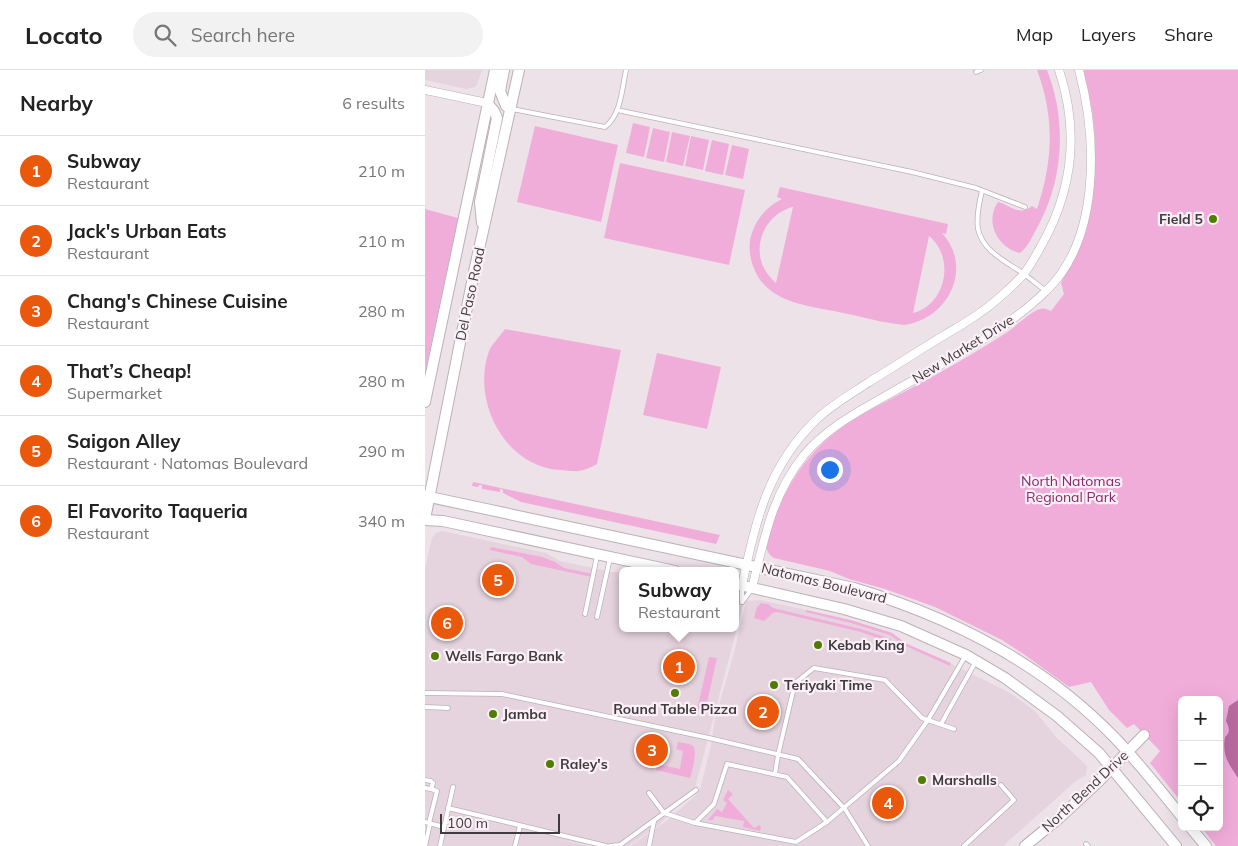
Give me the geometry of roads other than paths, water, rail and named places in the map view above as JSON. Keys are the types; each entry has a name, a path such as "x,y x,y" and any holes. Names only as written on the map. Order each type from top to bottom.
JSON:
{"main road":[{"name":"Del Paso Road","path":"425,402 495,70"},
{"path":"504,70 500,91 506,106 511,108"},
{"name":"Del Paso Road","path":"425,520 427,497 519,70"},
{"path":"483,234 480,202 497,118 487,103"},
{"name":"Natomas Boulevard","path":"427,497 854,588 934,616 979,637 1018,660 1069,697 1127,752 1178,812"},
{"path":"425,520 443,521 657,567"},
{"name":"Natomas Boulevard","path":"743,586 874,617 914,631 966,655 1005,678 1057,716 1099,753 1176,846"},
{"name":"North Bend Drive","path":"1025,846 1058,819 1144,736"},
{"path":"1193,831 1206,846"}],"street":[{"name":"New Market Drive","path":"743,586 757,520 767,490 777,470 795,443 816,420 839,400 982,312 1024,274 1051,229 1062,202 1068,177 1071,145 1070,118 1059,70"},
{"name":"New Market Drive","path":"743,586 757,567 767,525 776,500 791,474 817,442 841,422 1009,321 1046,292 1059,276 1071,256 1081,229 1088,197 1091,167 1091,136 1088,106 1079,70"},
{"path":"425,90 487,103"}],"lane":[{"path":"511,108 605,127 613,121 626,70"},
{"path":"617,110 911,172 982,190 1025,207"},
{"path":"982,190 977,209 979,229 983,240 995,255 1024,274 1046,292"},
{"path":"585,614 598,554"},
{"path":"597,617 611,557"},
{"path":"649,793 664,813 695,823 796,842 845,808 899,761 914,743 966,655"},
{"path":"941,724 976,661"},
{"path":"775,774 795,683 814,668 885,680 923,718 955,729"},
{"path":"425,693 502,694 709,738 797,759 845,808 868,846"},
{"path":"425,707 448,708"},
{"path":"695,823 714,804 727,764 787,777 827,822"},
{"path":"425,780 432,782 431,789"},
{"path":"964,846 1014,800 1001,785"},
{"path":"440,846 453,787"},
{"path":"425,788 437,791 428,823 425,846"},
{"path":"610,846 621,846 696,790"},
{"path":"449,808 606,846"},
{"path":"649,846 654,820"},
{"path":"428,823 445,827"},
{"path":"515,846 520,826"}],"place":[{"name":"Field 5","path":"1213,219"},
{"name":"Saigon Alley","path":"498,580"},
{"name":"El Favorito Taqueria","path":"447,623"},
{"name":"Kebab King","path":"818,645"},
{"name":"Wells Fargo Bank","path":"435,656"},
{"name":"Subway","path":"679,667"},
{"name":"Teriyaki Time","path":"774,685"},
{"name":"Round Table Pizza","path":"675,693"},
{"name":"Jack's Urban Eats","path":"763,712"},
{"name":"Jamba","path":"493,714"},
{"name":"Chang's Chinese Cuisine","path":"652,750"},
{"name":"Raley's","path":"550,764"},
{"name":"Marshalls","path":"922,780"},
{"name":"That’s Cheap!","path":"888,803"}],"park label":[{"name":"North Natomas Regional Park","path":"1071,490"}]}
